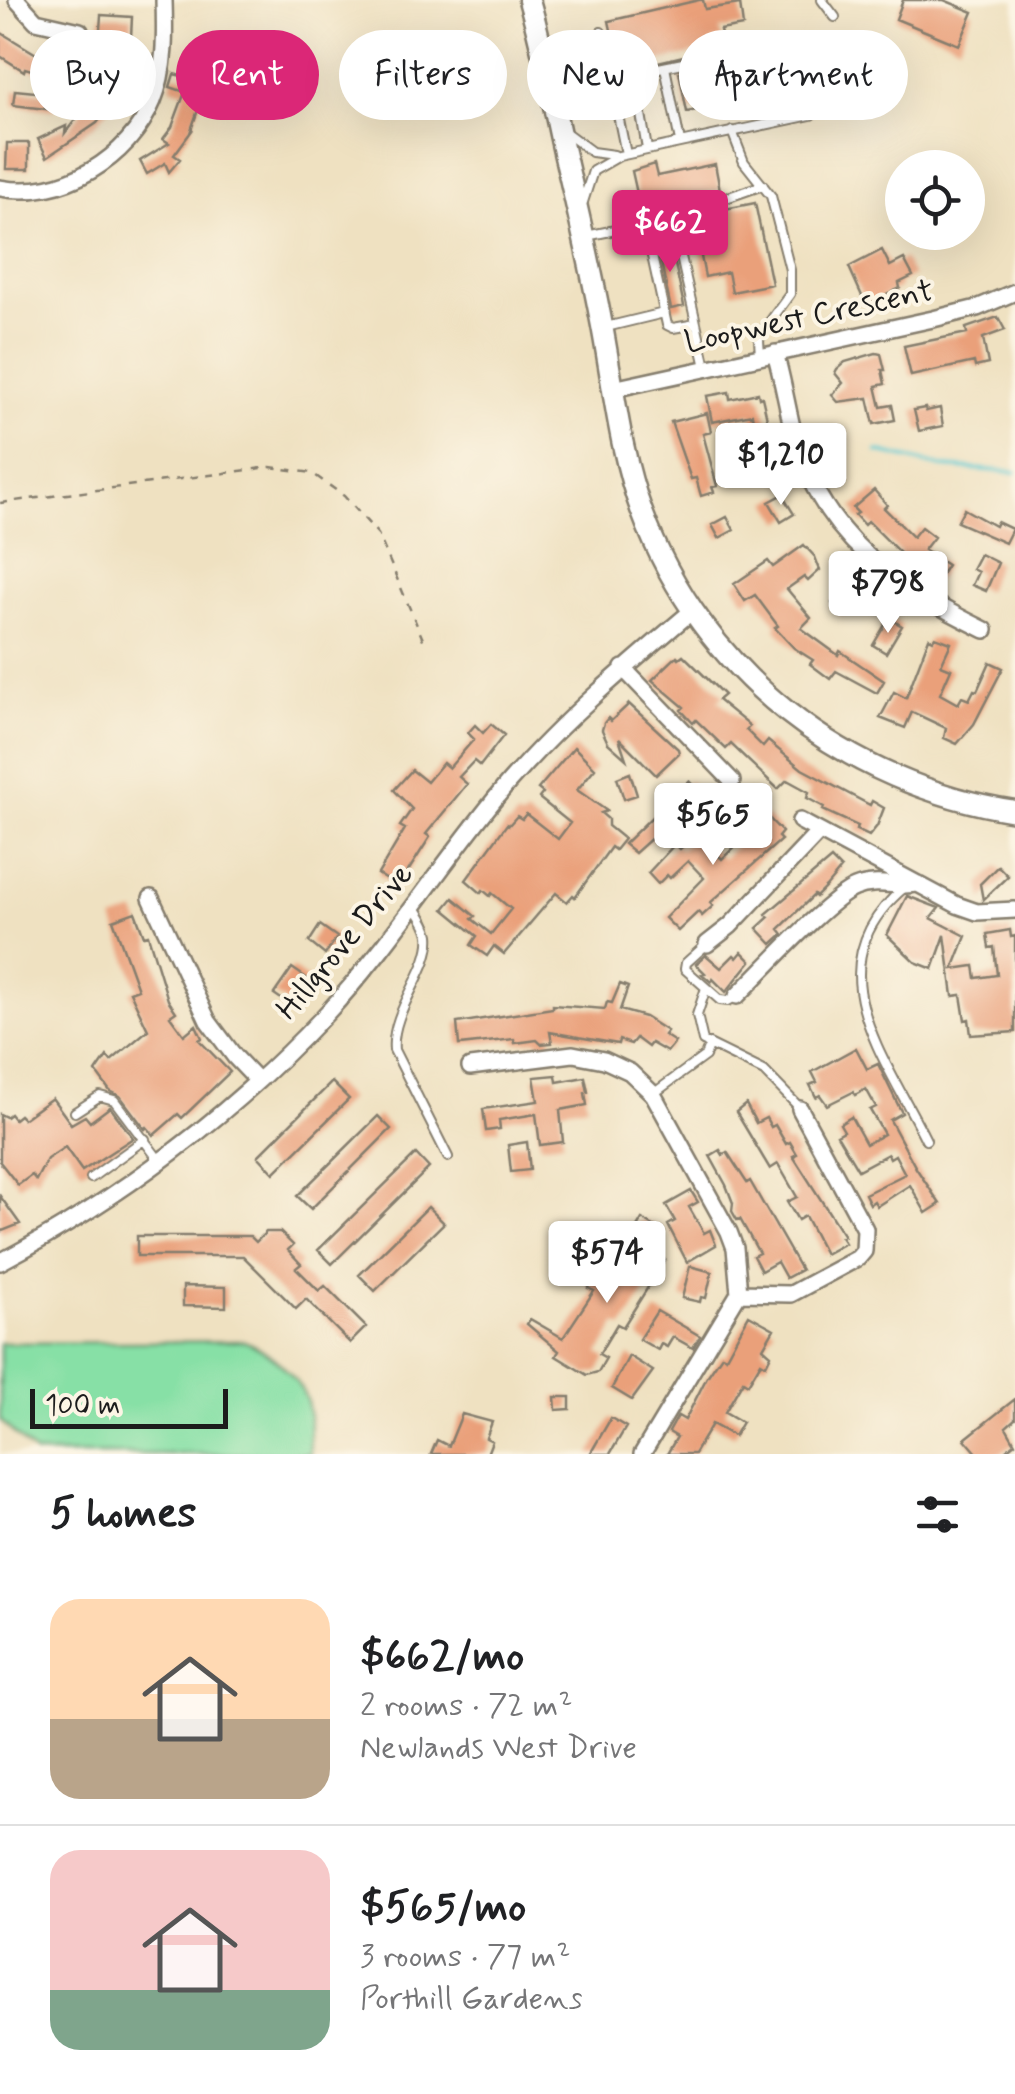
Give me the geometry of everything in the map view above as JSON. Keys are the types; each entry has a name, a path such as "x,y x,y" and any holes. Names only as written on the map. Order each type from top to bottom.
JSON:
{"street":[{"path":"17,0 36,21 76,30"},
{"path":"0,188 36,190 78,178 105,161 144,121 160,80 164,57 164,0"},
{"path":"528,0 603,328 629,472 655,544 692,612 755,685 827,743 914,786 1015,811"},
{"name":"Loopwest Crescent","path":"613,389 977,308 1015,292"},
{"path":"768,354 811,483 846,537 888,576 928,602 985,630"},
{"name":"Hillgrove Drive","path":"0,1262 48,1237 160,1161 258,1081 325,1014 508,783 623,668 692,612"},
{"path":"623,668 732,781"},
{"path":"800,821 912,885 976,912 1015,910"},
{"path":"707,944 730,926 819,832"},
{"path":"737,996 842,895 867,884 912,885"},
{"path":"152,898 208,1021 234,1057 258,1081"},
{"path":"470,1067 573,1054 604,1060 630,1072 653,1094 729,1232 740,1293 642,1454"},
{"path":"740,1293 791,1294 864,1251 865,1229 800,1109"}],"lane":[{"path":"822,0 835,17"},
{"path":"659,68 679,64"},
{"path":"664,67 680,142"},
{"path":"617,120 622,155"},
{"path":"643,120 648,149"},
{"path":"763,185 645,224 581,229 585,190 593,172 622,155 783,120"},
{"path":"558,123 592,152 622,155"},
{"path":"732,131 744,162 763,185 776,212 791,285 785,304 759,340 768,354"},
{"path":"672,216 706,368"},
{"path":"645,224 669,328 696,324"},
{"path":"603,328 664,313"},
{"path":"912,885 892,898 872,926 860,950 858,966 870,1032 926,1140"},
{"path":"414,906 429,937 399,1018 394,1050 448,1157"},
{"path":"707,944 684,966 720,1000 737,996"},
{"path":"706,988 697,1015 704,1041 764,1071 800,1109"},
{"path":"653,1094 705,1056 709,1046"},
{"path":"74,1112 106,1095 114,1100 160,1161"},
{"path":"91,1178 146,1140"},
{"path":"106,1168 121,1188"}],"path":[{"path":"0,503 270,466 312,473 344,496 378,534 425,644"}],"green space":[{"path":"244,1341 280,1364 301,1389 309,1411 310,1454 35,1454 0,1420 0,1343"}],"building":[{"path":"703,0 705,9 740,4 743,26 679,30 679,57 659,62 659,30 611,30 609,21"},
{"path":"903,0 944,0 973,12 959,45 896,19"},
{"path":"101,15 132,17 131,30 100,30"},
{"path":"0,32 30,50 30,69 24,71 0,56"},
{"path":"15,90 30,91 30,107 13,105"},
{"path":"176,116 176,120 194,120 193,129 174,155 180,159 169,172 165,163 147,174 140,161 169,143 163,139"},
{"path":"75,120 99,120 47,157 38,139 66,126 65,133"},
{"path":"7,143 29,143 29,169 6,169"},
{"path":"654,164 657,176 715,164 720,190 640,207 632,171"},
{"path":"755,203 772,284 732,292 728,272 705,277 699,246 721,238 715,211"},
{"path":"670,241 684,306 671,309 657,244"},
{"path":"882,250 890,266 904,259 913,276 899,283 900,288 866,305 849,267"},
{"path":"998,317 1005,330 983,338 988,364 975,367 974,362 911,376 904,346 967,333 966,328"},
{"path":"881,354 885,370 885,384 876,386 881,407 892,405 895,420 874,424 868,398 838,402 832,395 843,383 835,373 837,369 845,362"},
{"path":"729,392 730,399 758,393 768,423 754,427 752,414 712,422 707,396"},
{"path":"940,408 943,426 919,431 914,410"},
{"path":"707,413 711,432 703,434 717,486 712,487 714,492 701,496 671,422"},
{"path":"766,452 768,458 773,456 776,467 750,474 745,458"},
{"path":"874,490 887,505 884,508 913,537 921,527 934,537 924,550 947,565 938,579 914,564 909,570 895,561 901,554 868,521 864,525 855,515 858,513 853,508"},
{"path":"782,495 794,514 781,522 769,502"},
{"path":"964,509 995,526 997,522 1012,529 1005,543 957,522"},
{"path":"727,517 734,530 719,538 712,525"},
{"path":"804,545 820,570 808,581 804,577 787,589 811,618 801,628 884,681 877,693 836,671 830,679 810,664 813,660 794,648 775,628 778,626 755,595 745,601 734,584 768,561 773,567"},
{"path":"980,554 998,563 986,591 972,585 978,572 972,569"},
{"path":"847,585 856,593 856,600 842,616 832,603"},
{"path":"889,618 902,626 886,653 873,645"},
{"path":"929,638 951,643 941,665 951,669 940,694 958,704 962,697 969,700 977,691 990,662 1003,668 974,724 957,744 944,738 946,728 912,712 905,728 880,718 894,692 906,698"},
{"path":"683,655 724,695 718,700 750,726 746,730 763,747 768,741 802,769 870,805 872,801 884,808 869,836 856,830 858,826 823,810 807,798 809,792 787,780 778,789 731,744 726,749 696,720 693,723 681,710 684,707 652,680"},
{"path":"629,704 678,749 679,753 656,775 619,738 626,759 608,743 602,730 608,718 611,721"},
{"path":"491,724 504,735 480,766 474,761 459,777 467,784 426,834 430,837 398,887 378,874 405,829 400,826 412,809 394,790 412,770 427,782 443,763 449,768 474,739 468,733 475,725 483,733"},
{"path":"574,747 595,768 577,790 607,811 601,813 608,819 608,826 624,839 615,850 611,847 575,897 567,902 556,893 504,954 494,946 487,956 471,945 477,936 444,909 453,898 491,934 511,909 492,893 481,893 466,880 517,816 522,819 526,814 558,839 570,823 539,798 543,793 538,789"},
{"path":"630,773 637,795 624,799 617,778"},
{"path":"689,781 699,792 663,828 635,853 624,844"},
{"path":"733,800 742,810 727,825 717,816"},
{"path":"767,816 782,832 778,837 781,840 710,903 713,906 702,916 698,912 678,931 665,918 704,878 688,861 658,884 648,873 675,844 680,849 702,828 712,838 706,843 722,859"},
{"path":"831,859 841,869 779,929 783,934 772,944 757,928 769,917 766,914"},
{"path":"998,866 1008,876 983,900 980,884"},
{"path":"907,896 939,908 931,918 966,936 953,969 974,966 976,978 997,975 994,947 989,948 987,934 1010,930 1011,937 1015,936 1015,1032 971,1035 961,995 953,996 945,935 933,969 915,962 887,935"},
{"path":"135,912 144,936 148,935 168,1000 176,1012 170,1016 184,1035 196,1025 202,1038 199,1040 230,1072 182,1118 178,1114 154,1135 96,1072 107,1056 111,1061 148,1030 130,992 138,989 113,920"},
{"path":"320,925 337,937 325,955 309,942"},
{"path":"742,952 751,961 726,992 702,974 705,973 696,964 706,955 721,968"},
{"path":"292,968 308,979 290,1005 274,994"},
{"path":"620,984 628,987 620,1010 645,1017 667,1031 664,1035 675,1042 667,1052 651,1043 648,1047 636,1038 631,1044 619,1040 618,1044 550,1032 552,1043 515,1043 514,1039 459,1045 457,1023 553,1005 605,1009"},
{"path":"856,1048 867,1069 878,1064 902,1113 890,1120 940,1204 926,1213 910,1185 877,1206 874,1201 870,1204 865,1194 905,1174 895,1155 890,1158 888,1154 858,1170 837,1135 844,1131 840,1124 851,1117 866,1144 884,1134 870,1110 876,1107 866,1089 827,1105 820,1095 816,1097 810,1085 817,1082 812,1072"},
{"path":"556,1075 557,1082 585,1077 588,1092 587,1105 560,1110 563,1142 540,1145 536,1114 499,1120 500,1129 486,1131 483,1109 538,1101 534,1077"},
{"path":"332,1082 349,1099 274,1173 258,1156"},
{"path":"52,1098 71,1124 85,1116 90,1122 110,1107 133,1138 82,1171 65,1147 47,1159 36,1180 32,1175 18,1185 0,1162 0,1114 10,1114 14,1119 19,1115 23,1119"},
{"path":"746,1104 756,1123 766,1118 786,1144 790,1142 797,1154 793,1156 845,1243 825,1254 805,1216 798,1220 787,1202 797,1197 778,1164 770,1169 736,1112"},
{"path":"378,1116 391,1129 311,1209 297,1196"},
{"path":"527,1142 530,1170 511,1172 508,1145"},
{"path":"720,1150 723,1155 727,1152 747,1183 750,1181 801,1270 786,1278 777,1262 761,1271 753,1256 759,1253 732,1211 726,1185 710,1156"},
{"path":"416,1154 429,1168 332,1264 318,1250"},
{"path":"691,1191 698,1202 689,1207 704,1233 710,1230 716,1245 687,1262 668,1225 675,1221 666,1205"},
{"path":"0,1196 20,1224 0,1232"},
{"path":"428,1207 444,1223 375,1291 359,1275"},
{"path":"642,1219 662,1231 650,1251 665,1260 623,1327 617,1324 599,1354 606,1358 598,1372 587,1375 556,1356 559,1351 527,1324 530,1319 563,1338 594,1291 588,1288 595,1276 612,1282 624,1266 642,1236 635,1231"},
{"path":"266,1232 280,1232 293,1245 288,1250 301,1264 296,1268 319,1291 325,1286 366,1327 350,1343 306,1299 296,1309 243,1256 137,1256 137,1236 250,1236 256,1242"},
{"path":"690,1266 712,1272 706,1298 701,1297 700,1302 682,1298"},
{"path":"183,1286 226,1287 226,1307 183,1306"},
{"path":"657,1311 700,1336 693,1348 673,1337 667,1347 661,1344 658,1350 639,1339"},
{"path":"749,1315 774,1329 763,1348 771,1355 766,1365 761,1362 748,1384 743,1381 725,1412 742,1422 734,1436 712,1424 694,1454 667,1454 677,1437 669,1432 678,1416 685,1420 707,1377 722,1355 726,1357"},
{"path":"629,1356 653,1371 632,1400 612,1388"},
{"path":"555,1397 570,1397 570,1409 556,1410"},
{"path":"1015,1399 1015,1419 1006,1427 1015,1443 1001,1454 978,1454 965,1439"},
{"path":"462,1414 492,1422 486,1438 492,1441 487,1454 431,1454 437,1440 449,1446"},
{"path":"611,1418 626,1427 610,1454 590,1454"}],"waterway":[{"path":"877,451 943,467 1015,472"}]}
